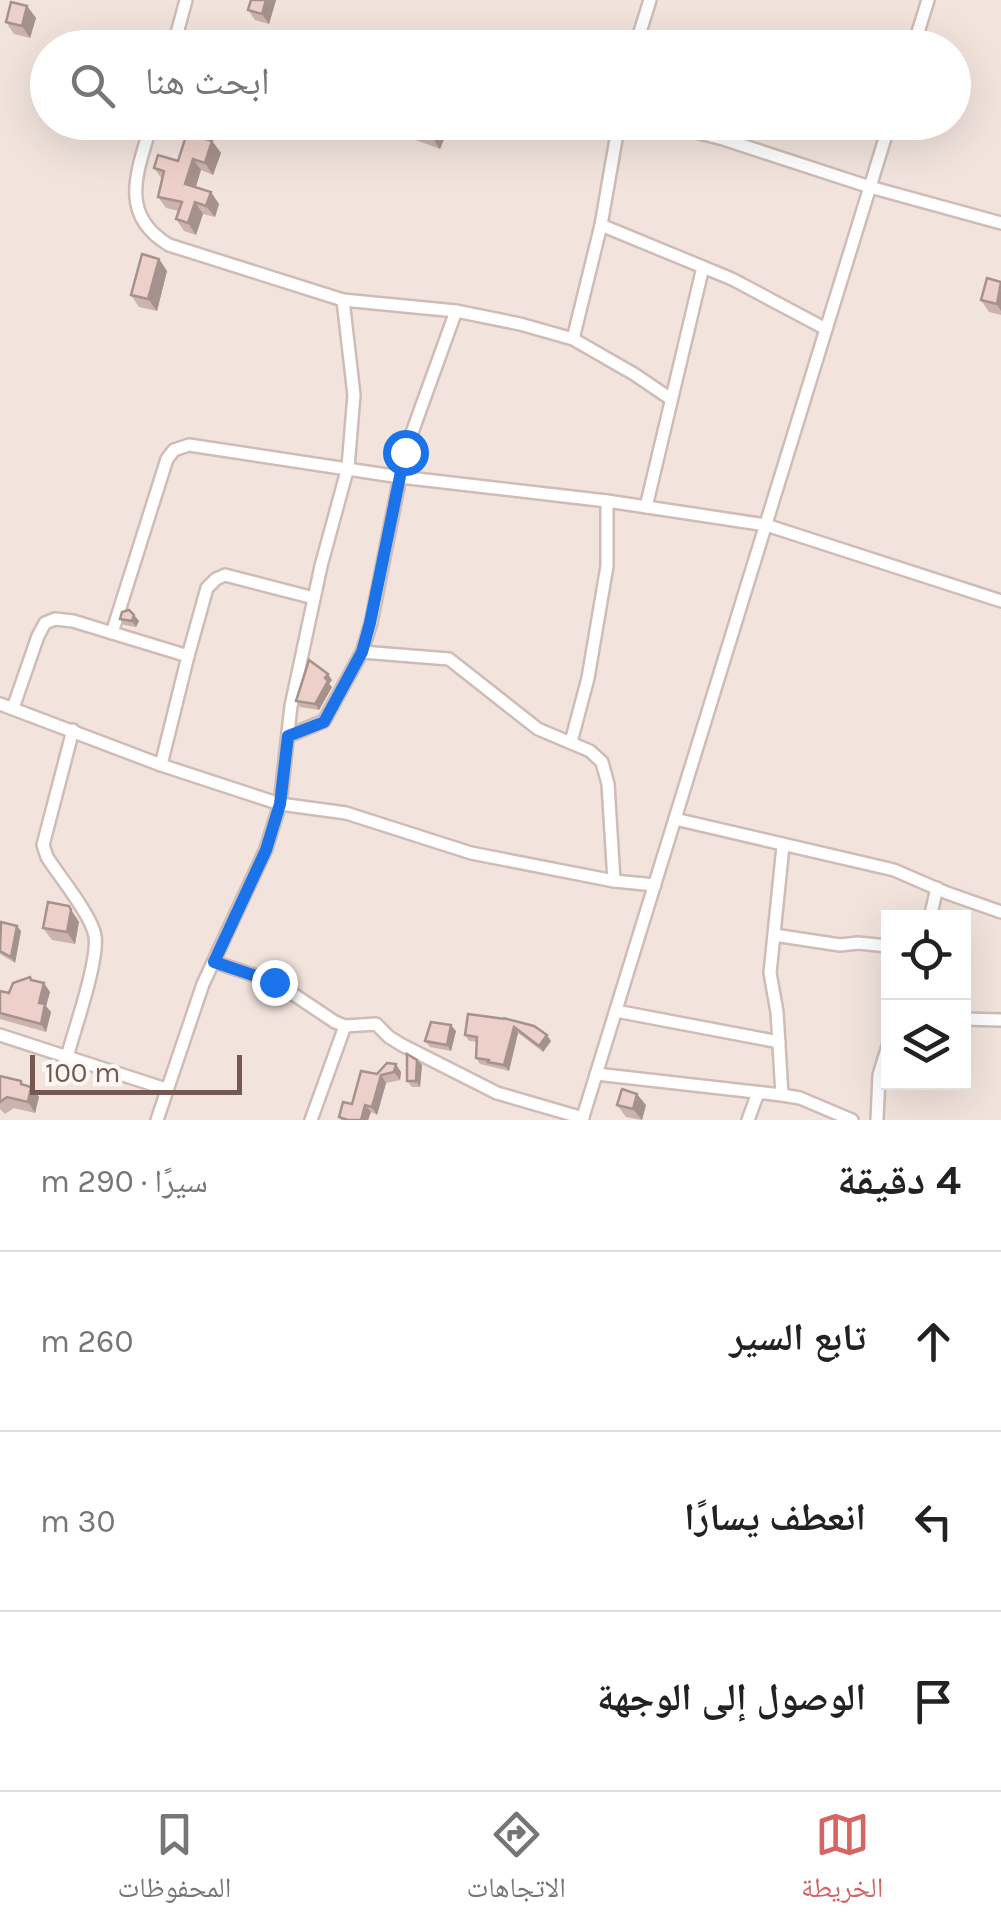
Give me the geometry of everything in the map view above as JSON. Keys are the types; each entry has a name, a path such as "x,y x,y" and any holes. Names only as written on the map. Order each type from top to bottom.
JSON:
{"street":[{"path":"178,30 186,0"},
{"path":"641,30 650,0"},
{"path":"919,30 928,0"},
{"path":"147,140 135,196 137,208 158,239 181,250 344,300 456,311 573,338 670,400"},
{"path":"573,338 601,225 615,140"},
{"path":"726,140 870,187 1001,223"},
{"path":"214,962 274,982 334,1022 345,1026 376,1024 389,1037 497,1093 582,1119 884,140"},
{"path":"601,225 732,279 826,329"},
{"path":"646,507 702,266"},
{"path":"157,1120 203,984 266,850 280,804 291,706 348,468 354,395 344,300"},
{"path":"288,736 324,722 362,652 405,452 456,311"},
{"path":"112,633 167,459 174,450 189,445 766,525 1001,602"},
{"path":"571,742 588,678 606,566 606,501"},
{"path":"161,765 207,588 216,578 225,575 314,598"},
{"path":"188,656 55,619 45,623 6,706 161,765 280,804 346,813 471,853 614,881 655,884"},
{"path":"362,652 449,659 538,730 590,751 602,762 608,784 614,881"},
{"path":"67,1057 96,936 43,845 73,730"},
{"path":"675,820 894,870 1001,912"},
{"path":"782,1094 777,1012 770,973 783,846"},
{"path":"932,910 937,888"},
{"path":"774,935 840,945 881,945"},
{"path":"616,1011 779,1042"},
{"path":"971,1019 1001,1020"},
{"path":"311,1120 345,1026"},
{"path":"0,1035 166,1089"},
{"path":"876,1120 881,1071"},
{"path":"596,1074 782,1094 852,1120"},
{"path":"748,1120 758,1093"}],"shaded area":[{"path":"0,0 1001,0 1001,1120 0,1120"}],"building":[{"path":"251,0 266,0 262,14 248,10"},
{"path":"11,2 27,6 22,26 6,22"},
{"path":"185,140 212,141 205,163 193,159 185,184 211,192 206,206 195,202 188,223 176,219 182,202 158,197 164,171 154,168 158,155 178,161"},
{"path":"142,254 159,259 148,299 131,295"},
{"path":"987,278 1001,282 997,304 981,300"},
{"path":"129,610 134,615 132,621 120,619 122,612"},
{"path":"309,660 328,674 315,704 296,701"},
{"path":"48,902 69,906 67,932 43,928"},
{"path":"1,922 17,926 11,957 0,951"},
{"path":"30,977 44,983 39,1003 45,1004 41,1024 0,1013 0,991 9,993 13,983"},
{"path":"468,1014 534,1026 547,1035 539,1046 514,1027 504,1065 488,1062 476,1058 477,1037 465,1035"},
{"path":"431,1022 451,1025 447,1045 425,1041"},
{"path":"407,1054 417,1060 416,1081 407,1081"},
{"path":"387,1063 396,1064 394,1072 381,1075 372,1107 365,1105 361,1120 339,1117 343,1102 352,1104 361,1071 377,1074"},
{"path":"0,1076 31,1087 28,1102 7,1097 0,1102"},
{"path":"622,1089 637,1094 633,1109 617,1105"}],"route":[{"path":"274,982 214,962 266,850 280,804 288,736 324,722 362,652 405,452"}]}
